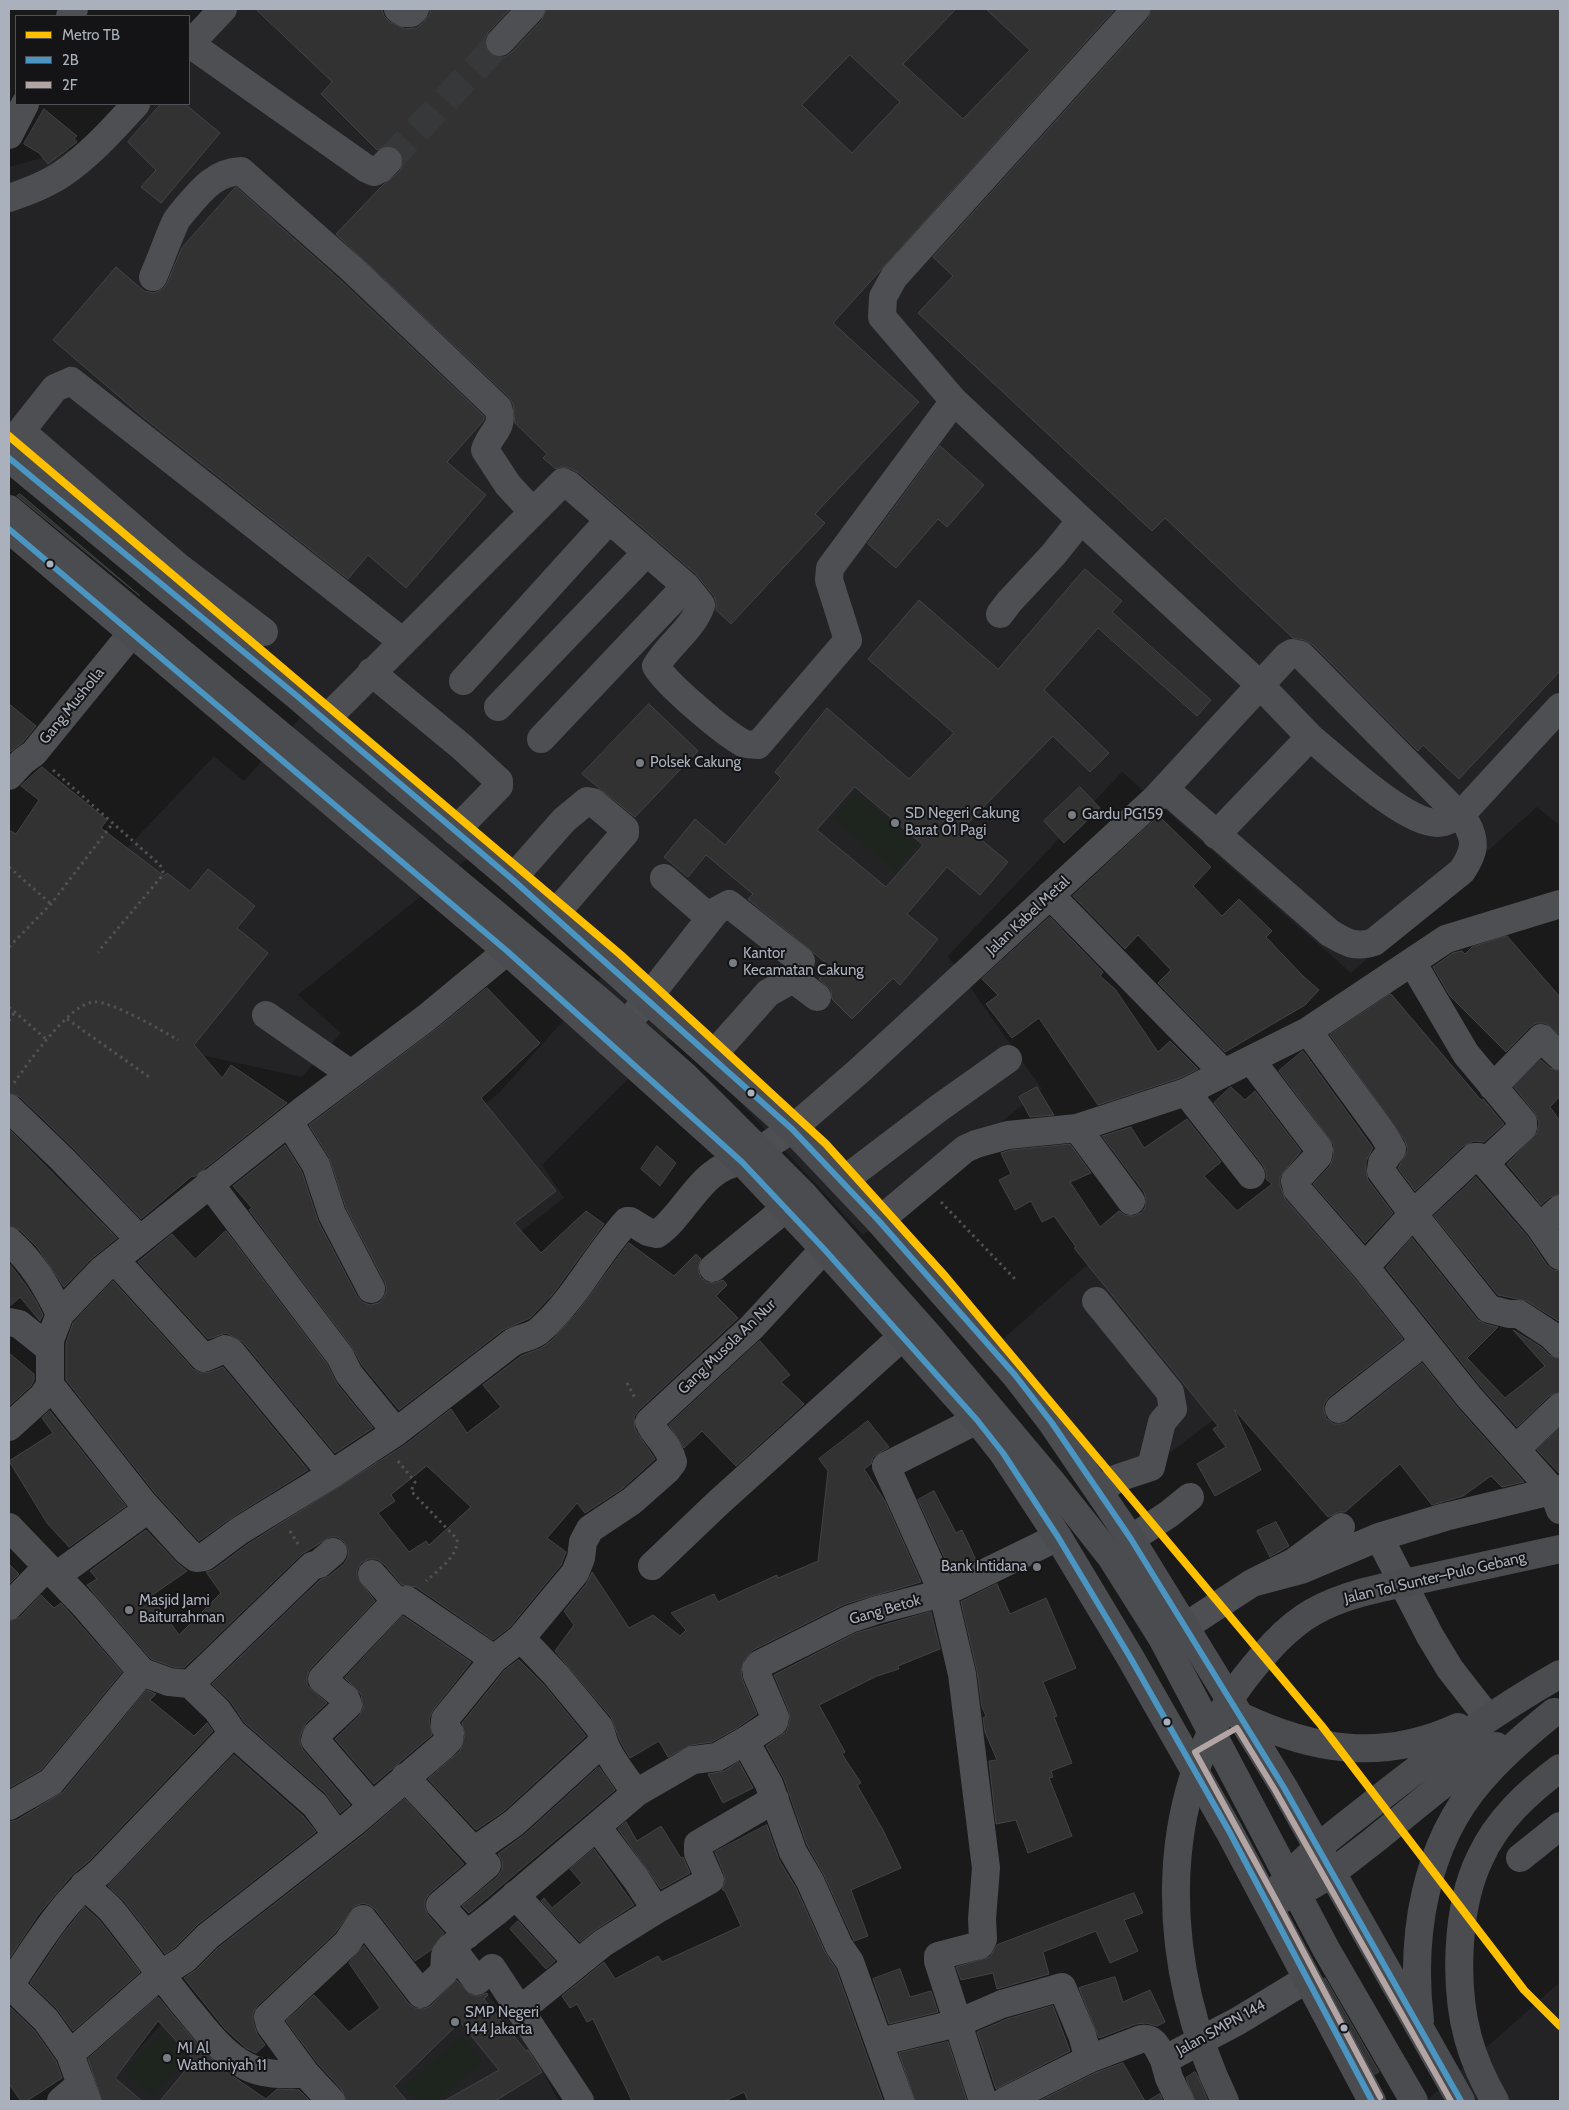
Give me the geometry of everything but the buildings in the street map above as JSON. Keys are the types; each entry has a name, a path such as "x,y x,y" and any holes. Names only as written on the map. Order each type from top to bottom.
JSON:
{"highway":[{"path":"9,458 325,720 512,879 792,1129 879,1221 1015,1375 1052,1423 1131,1539 1186,1626 1318,1847 1421,2034 1461,2101"},
{"path":"9,509 614,1013 685,1076 804,1195 896,1298 1082,1518 1140,1600 1183,1676 1338,1972 1414,2101"},
{"path":"9,529 507,952 742,1162 824,1249 978,1420 1003,1453 1058,1537 1183,1749 1268,1904 1372,2101"},
{"name":"Jalan Tol Sunter–Pulo Gebang","path":"1225,2101 1204,2049 1186,1993 1179,1953 1176,1899 1179,1845 1187,1801 1200,1757 1222,1711 1257,1663 1281,1638 1304,1618 1330,1604 1370,1591 1560,1549"},
{"path":"1268,1904 1294,1869 1318,1847 1455,1740 1513,1701 1560,1674"},
{"path":"1240,1716 1267,1729 1319,1744 1347,1749 1372,1750 1423,1740 1513,1701"},
{"path":"1268,1904 1302,1893 1332,1873 1469,1765 1514,1734 1557,1710"},
{"path":"1421,2034 1416,1987 1417,1942 1425,1895 1437,1855 1454,1819 1480,1781 1510,1748 1557,1710"},
{"path":"1183,1749 1240,1716"},
{"path":"1495,2101 1481,2074 1468,2040 1462,2005 1460,1958 1468,1894 1480,1858 1504,1819 1527,1794 1560,1768"}],"street":[{"path":"190,43 223,9"},
{"path":"398,9 405,13 411,13 415,9"},
{"path":"500,42 531,9"},
{"path":"1136,9 894,277 883,297 882,317 954,401 1080,520 1259,684 1310,738 1397,808 1416,818 1438,823 1454,818 1468,807 1560,707"},
{"path":"190,45 367,168 374,172 388,161"},
{"path":"9,135 24,105"},
{"path":"9,198 36,188 62,175 89,153 135,105"},
{"path":"153,277 175,222 194,198 208,183 218,177 229,172 242,170 360,276 498,408 502,418 500,425 488,441 485,450 508,485 533,512"},
{"path":"264,632 15,438 55,388 71,381 403,642"},
{"path":"325,720 563,482 569,485 686,586 701,605 697,616 664,652 656,666 660,673 682,694 724,730 744,744 758,745 848,640 829,580 830,568 954,401"},
{"path":"463,681 609,520"},
{"path":"1000,614 1053,555 1080,520"},
{"path":"498,707 647,552"},
{"path":"541,739 686,586"},
{"name":"Gang Musholla","path":"19,760 132,632"},
{"name":"Jalan Kabel Metal","path":"389,1436 513,1342 524,1336 532,1336 540,1330 580,1286 593,1265 627,1221 630,1220 648,1232 657,1234 713,1174 732,1163 742,1162 792,1129 917,1019 1164,790 1259,684 1292,653 1301,656 1465,821 1473,834 1474,846 1470,858 1462,871 1374,942 1362,946 1348,944 1330,934 1216,834"},
{"path":"371,672 462,747 499,781 499,786 455,831"},
{"path":"1164,790 1216,834 1310,738"},
{"path":"512,879 564,820 587,800 593,802 625,829 626,833 614,848 554,916"},
{"path":"664,878 710,918"},
{"path":"1050,895 1224,1073"},
{"path":"612,1044 710,918 720,908 729,904 801,961 793,979 768,993 712,1056"},
{"path":"879,1221 965,1149 1008,1135 1077,1128 1186,1092 1308,1031 1446,939 1560,904"},
{"path":"9,1427 43,1396 50,1385 50,1340 60,1314 102,1270 209,1184 433,1012 507,952"},
{"path":"1412,962 1466,1054 1523,1122 1523,1127 1485,1163"},
{"path":"793,979 818,997"},
{"path":"266,1015 351,1074"},
{"path":"1308,1031 1392,1149 1382,1163 1381,1171 1489,1309 1509,1314 1520,1314 1551,1335 1560,1344"},
{"path":"1493,1087 1541,1038 1560,1056"},
{"path":"843,1181 939,1108 1008,1060"},
{"path":"1251,1060 1319,1149 1318,1156 1295,1181 1295,1185 1365,1267 1469,1397 1558,1497"},
{"path":"1186,1092 1251,1175"},
{"path":"9,1108 62,1159 140,1240"},
{"path":"289,1122 316,1165 332,1214 371,1289"},
{"path":"1077,1128 1131,1201"},
{"path":"1365,1267 1413,1214 1474,1156 1479,1157 1485,1163 1540,1227 1560,1256"},
{"path":"50,1385 148,1509 187,1551 196,1558 204,1557 275,1508 332,1474 389,1436 349,1374 340,1356 209,1184"},
{"path":"712,1268 786,1208"},
{"path":"1540,1227 1560,1209"},
{"path":"9,1241 20,1251 44,1280 60,1314"},
{"name":"Gang Musola An Nur","path":"521,1638 575,1573 581,1558 583,1542 590,1529 632,1501 667,1470 673,1462 670,1450 654,1432 649,1422 752,1327 824,1249"},
{"path":"115,1260 204,1358 224,1349 231,1352 332,1474"},
{"path":"1096,1301 1170,1392 1173,1409 1162,1422 1152,1467 1118,1478 1099,1491"},
{"path":"9,1322 19,1324 49,1348"},
{"path":"652,1566 718,1503 902,1337"},
{"path":"1339,1409 1424,1342"},
{"path":"1516,1449 1560,1407"},
{"path":"978,1420 886,1466 942,1593 962,1674 986,1868 982,1919 983,1939 980,1945 938,1956 941,1971 983,2101"},
{"path":"1131,1539 1169,1514 1190,1497"},
{"path":"1252,1583 1302,1570 1379,1537 1445,1517 1558,1497"},
{"path":"9,1606 51,1571 148,1509"},
{"path":"9,1527 85,1606 142,1672 169,1682 190,1684 217,1710 233,1733 315,1805 337,1835"},
{"path":"1186,1626 1252,1583 1300,1558 1341,1527"},
{"name":"Gang Betok","path":"746,1741 774,1722 775,1717 757,1675 756,1669 760,1664 850,1619 942,1593 1058,1537"},
{"path":"1379,1537 1430,1636 1450,1669 1485,1714"},
{"path":"190,1684 323,1559"},
{"path":"372,1574 401,1600 494,1658"},
{"path":"372,1806 315,1740 317,1734 348,1705 346,1700 322,1679 401,1600"},
{"path":"70,2054 160,1975 185,1959 208,1936 261,1897 337,1835 448,1740 450,1733 445,1727 445,1720 494,1658 521,1638 556,1675 599,1728 604,1742 636,1793"},
{"path":"9,1806 51,1782 142,1672"},
{"path":"77,2096 70,2054 46,2020 9,1984 48,1928 84,1885 100,1872 233,1733"},
{"path":"330,2101 306,2074 270,2025 268,2017 347,1943 363,1919 421,1994 444,1972 445,1955 459,1941 636,1793 693,1760 717,1757 746,1741 769,1784 787,1838 810,1881 839,1946 850,1962 900,2101"},
{"path":"474,1851 514,1823 604,1742"},
{"path":"405,1777 487,1865 440,1905 477,1981 492,1968 580,2101"},
{"path":"520,2010 602,1943 710,1880 698,1853 698,1844 775,1799"},
{"path":"1520,1858 1560,1826"},
{"path":"597,1827 636,1879 656,1910"},
{"path":"84,1885 111,1910 160,1975 215,2042 247,2067 274,2074 306,2074"},
{"path":"515,1895 578,1963"},
{"name":"Jalan SMPN 144","path":"1005,2101 1089,2059 1141,2038 1148,2038 1154,2042 1164,2060 1238,2021 1307,1979"},
{"path":"879,2042 958,2023 1002,2004 1062,1986 1082,2035 1089,2059"},
{"path":"1164,2060 1169,2078 1180,2101"}],"path":[{"path":"19,760 113,824 160,864 163,871 162,876 98,952"},
{"path":"9,947 51,904 113,824"},
{"path":"9,867 51,904"},
{"path":"9,1089 46,1039 84,1004 96,1002 134,1016 178,1040"},
{"path":"9,1007 46,1039"},
{"path":"9,1021 14,1013"},
{"path":"68,1019 152,1079"},
{"path":"925,1184 1015,1279"},
{"path":"389,1436 415,1482 411,1491 457,1539 458,1547 453,1555 401,1600"},
{"path":"275,1508 323,1559"}],"shaded area":[{"path":"226,9 295,9 356,54 401,9 1560,9 1560,826 1537,807 1351,973 1122,772 948,956 1042,1089 863,1235 675,1032 542,1165 564,1198 384,1338 336,1217 499,1093 615,962 481,848 298,995 341,1033 302,1077 168,1048 125,850 214,756 244,781 312,704 9,471 9,167 109,139 140,105 190,105 190,49"},
{"path":"856,792 918,845 895,871 833,818"},
{"path":"1284,1192 1374,1299 1151,1467 1099,1491 986,1354 1166,1195 1218,1252"},
{"name":"SMP Negeri 144 Jakarta","path":"456,1970 489,1996 530,2048 559,2101 346,2101 333,2088"},
{"path":"1560,1982 1560,2101 1426,2101"},
{"name":"MI Al Wathoniyah 11","path":"171,2013 210,2048 204,2056 210,2101 115,2101 88,2077 98,2065 124,2055 130,2059"},
{"path":"162,2031 189,2056 152,2097 124,2071"},
{"path":"462,2036 483,2061 436,2101 416,2101 403,2087"}],"tunnel":[{"path":"388,161 500,42"}],"metro line":[{"name":"TB","path":"9,436 621,955 826,1144 945,1276 1321,1725 1524,1990 1560,2026"}],"transit line":[{"name":"2B","path":"9,458 297,696 512,879 792,1129 879,1221 1015,1375 1052,1423 1131,1539 1283,1786 1461,2101"},
{"name":"2B","path":"9,529 507,951 742,1162 824,1249 977,1420 1003,1453 1058,1537 1130,1657 1229,1831 1372,2101"},
{"name":"2F","path":"1380,2097 1195,1752 1237,1728 1275,1790 1451,2101"}],"place":[{"name":"Polsek Cakung","path":"640,763"},
{"name":"Gardu PG159","path":"1072,815"},
{"name":"SD Negeri Cakung Barat 01 Pagi","path":"895,823"},
{"name":"Kantor Kecamatan Cakung","path":"733,963"},
{"name":"Bank Intidana","path":"1037,1567"},
{"name":"Masjid Jami Baiturrahman","path":"129,1610"},
{"name":"SMP Negeri 144 Jakarta","path":"455,2022"},
{"name":"MI Al Wathoniyah 11","path":"167,2058"}]}
